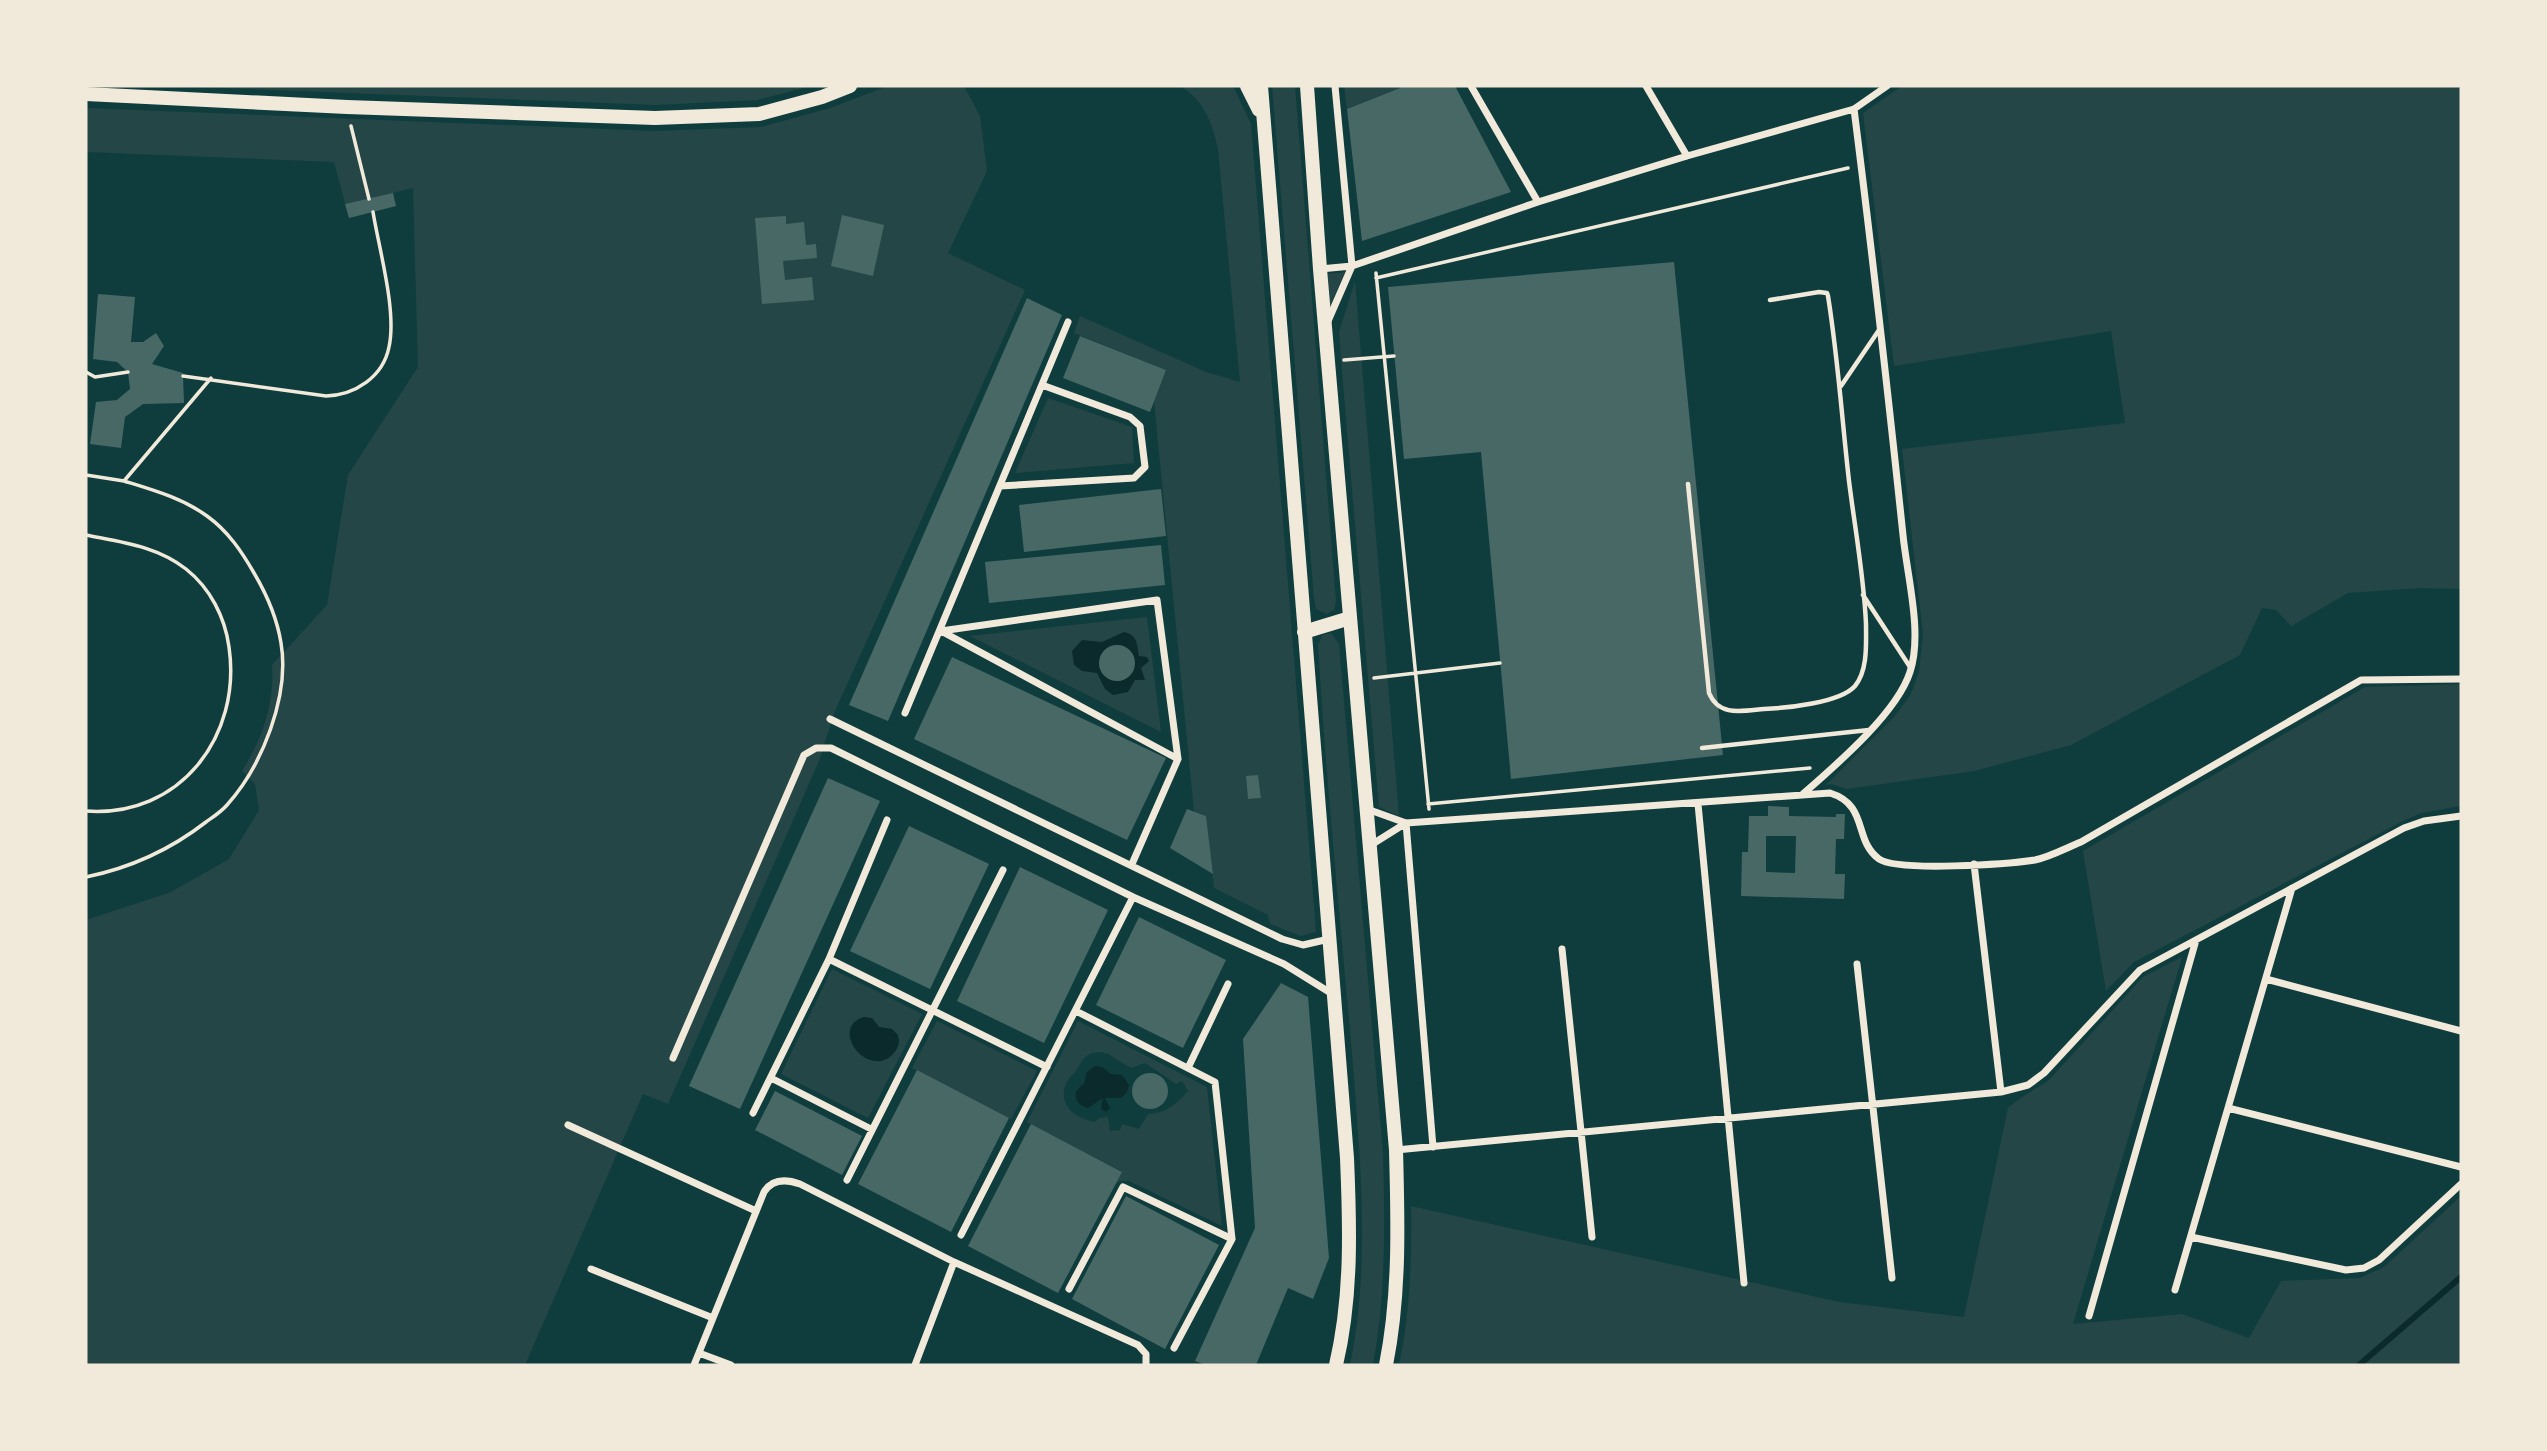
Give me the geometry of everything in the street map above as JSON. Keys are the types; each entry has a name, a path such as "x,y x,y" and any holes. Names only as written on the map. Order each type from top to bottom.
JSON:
{"main road":[{"path":"92,91 347,107 655,118 759,114 822,97 850,86"},
{"path":"1247,86 1264,122"},
{"path":"1261,86 1335,995 1351,1241 1347,1304 1336,1365"},
{"path":"1307,86 1320,269 1396,1150 1399,1234 1391,1338 1386,1365"},
{"path":"1304,632 1350,618"}],"street":[{"path":"1326,327 1352,266 1335,86"},
{"path":"1471,86 1538,202"},
{"path":"1646,86 1687,156"},
{"path":"1320,269 1352,266 1538,202 1854,109 1887,86"},
{"path":"1803,795 1888,712 1903,690 1912,669 1915,636 1882,326 1854,109"},
{"path":"905,713 1068,323"},
{"path":"1000,486 1134,478 1145,467 1140,426 1130,417 1042,385"},
{"path":"941,631 1157,600 1178,759 1132,864"},
{"path":"941,631 1178,759"},
{"path":"1367,810 1406,823 1830,793 1843,797 1857,813 1867,844 1879,859 1903,866 2037,859 2081,842 2361,680 2461,679"},
{"path":"830,719 1282,939 1303,944 1330,939"},
{"path":"673,1059 804,755 816,748 831,748 1133,897 1284,964 1335,995"},
{"path":"1698,804 1744,1283"},
{"path":"1396,1150 2001,1091 2028,1085 2140,970 2404,828 2424,821 2461,816"},
{"path":"753,1113 829,959 887,820"},
{"path":"1370,846 1406,823"},
{"path":"1406,823 1433,1147"},
{"path":"1974,864 2001,1091"},
{"path":"846,1180 934,1011 1003,870"},
{"path":"2175,1290 2292,888"},
{"path":"961,1235 1133,897"},
{"path":"2089,1316 2196,940"},
{"path":"1562,949 1592,1237"},
{"path":"829,959 1047,1067"},
{"path":"1857,964 1892,1278"},
{"path":"2266,979 2461,1031"},
{"path":"1188,1068 1228,984"},
{"path":"1076,1011 1215,1082 1231,1239 1174,1348"},
{"path":"771,1078 871,1129"},
{"path":"2228,1108 2461,1167"},
{"path":"568,1125 756,1211"},
{"path":"694,1365 764,1192 771,1184 793,1181 954,1262 1138,1345 1146,1354 1146,1365"},
{"path":"2191,1237 2346,1270 2364,1268 2379,1260 2461,1184"},
{"path":"1069,1289 1123,1187 1231,1239"},
{"path":"915,1365 954,1262"},
{"path":"591,1269 713,1318"},
{"path":"699,1353 731,1365"}],"lane":[{"path":"1688,484 1709,693 1719,707 1735,711 1783,708 1838,697 1849,691 1857,683 1864,665 1866,624 1843,429 1841,386 1827,293 1770,300"},
{"path":"1841,386 1882,326"},
{"path":"1863,594 1912,669"},
{"path":"1702,748 1870,730"}],"path":[{"path":"347,107 369,199"},
{"path":"1376,278 1861,166"},
{"path":"183,376 326,396 342,395 359,389 377,371 389,349 391,328 390,307 373,212"},
{"path":"1374,258 1430,821"},
{"path":"1329,361 1394,356"},
{"path":"86,372 95,377 128,372"},
{"path":"124,481 211,378"},
{"path":"86,475 124,481 165,493 206,516 230,536 248,561 269,600 282,644 281,695 262,753 226,806 194,831 145,860 86,877"},
{"path":"86,535 159,552 198,580 223,620 232,670 232,688 223,723 216,739 195,768 169,790 139,805 105,811 86,811"},
{"path":"1356,680 1500,663"},
{"path":"1428,804 1835,766"}],"shaded area":[{"path":"173,86 811,86 757,100 656,105"},
{"path":"888,86 964,86 980,116 987,171 948,253 1025,290 835,711 819,761 668,1104 643,1094 525,1365 86,1365 86,920 171,892 229,859 259,810 255,784 242,771 266,720 272,665 327,605 348,475 418,367 413,188 393,193 396,206 349,218 334,162 86,152 86,108 655,131 761,127 830,108"},
{"path":"1180,86 1233,86 1251,124 1316,932 1301,936 1270,924 1268,915 1214,888 1206,816 1194,811 1154,401 1166,370 1074,333 1080,316 1206,372 1240,382 1218,149 1206,113","holes":["1258,775 1261,798 1248,799 1246,777"]},
{"path":"1272,86 1295,86 1336,601 1334,610 1327,614 1316,609 1314,598"},
{"path":"1344,86 1399,86 1400,88 1347,109"},
{"path":"1902,86 2461,86 2461,589 2419,588 2348,593 2291,626 2276,610 2262,608 2240,655 2071,745 1974,771 1847,789 1826,785 1893,718 1910,696 1919,672 1923,634 1902,449 2125,423 2111,331 1894,366 1863,113"},
{"path":"1345,272 1329,308 1326,274"},
{"path":"1355,281 1399,816 1379,807 1341,360 1339,332"},
{"path":"1048,398 1132,427 1134,463 1015,473"},
{"path":"1147,617 1161,732 970,636"},
{"path":"1124,632 1132,635 1139,656 1147,657 1149,661 1141,668 1145,680 1135,680 1128,692 1113,695 1105,689 1097,673 1082,671 1074,665 1072,651 1082,640 1102,642","holes":["1121,646 1132,653 1133,671 1120,681 1109,679 1101,669 1100,660 1109,648"]},
{"path":"1331,633 1339,644 1383,1153 1382,1286 1373,1365 1350,1365 1360,1287 1362,1209 1355,1092 1318,645 1322,635"},
{"path":"2461,684 2461,806 2421,813 2401,822 2134,962 2106,991 2083,851 2365,687"},
{"path":"2182,957 2073,1324 2182,1314 2249,1338 2281,1281 2360,1278 2384,1267 2461,1196 2461,1365 1399,1365 1410,1286 1411,1206 1839,1302 1964,1317 2008,1108 2049,1080 2143,977"},
{"path":"832,969 922,1014 868,1118 781,1074","holes":["864,1017 873,1019 879,1027 892,1029 899,1041 894,1051 880,1060 871,1060 856,1050 850,1031"]},
{"path":"864,1017 872,1018 879,1027 892,1029 898,1035 896,1050 882,1061 872,1061 863,1056 851,1040 850,1031 854,1023"},
{"path":"937,1021 1037,1071 1011,1119 912,1068"},
{"path":"1078,1021 1207,1087 1222,1226 1129,1181 1115,1184 1121,1171 1027,1122","holes":["1100,1052 1131,1068 1145,1063 1176,1084 1182,1081 1188,1091 1171,1107 1148,1114 1139,1129 1122,1124 1120,1130 1110,1131 1108,1117 1099,1118 1095,1122 1080,1117 1069,1108 1064,1096 1068,1080 1085,1058"]},
{"path":"1095,1066 1102,1067 1111,1074 1122,1075 1129,1085 1121,1098 1105,1098 1110,1108 1106,1112 1101,1109 1103,1098 1088,1108 1076,1098 1076,1091 1085,1082 1086,1073"}],"building":[{"path":"1399,86 1455,86 1511,192 1362,241 1347,109 1400,88"},
{"path":"393,193 396,206 349,218 345,204"},
{"path":"842,215 884,225 873,276 831,266"},
{"path":"786,216 786,224 804,222 806,245 816,244 817,258 783,261 785,280 812,277 814,300 762,304 755,218"},
{"path":"1674,262 1723,755 1511,779 1481,452 1404,459 1388,287"},
{"path":"98,294 135,297 131,342 143,342 156,333 164,346 152,364 183,373 184,403 143,404 125,417 121,448 90,444 96,402 117,400 130,389 128,372 117,362 93,359"},
{"path":"1027,298 1062,315 888,721 849,705"},
{"path":"1080,336 1166,370 1150,412 1063,378"},
{"path":"1161,489 1166,536 1024,552 1019,505"},
{"path":"1161,545 1165,585 989,603 985,562"},
{"path":"1117,645 1130,650 1135,663 1130,676 1117,681 1104,676 1099,663 1104,650"},
{"path":"952,657 1166,758 1127,840 914,739"},
{"path":"1258,775 1261,798 1248,799 1246,776"},
{"path":"828,778 880,801 740,1109 689,1086"},
{"path":"1768,806 1789,807 1789,816 1836,817 1836,814 1845,814 1844,839 1836,839 1835,874 1845,874 1844,899 1741,896 1742,852 1748,852 1749,816 1768,816","holes":["1766,836 1796,836 1795,873 1766,872"]},
{"path":"1187,809 1206,816 1213,874 1170,848"},
{"path":"909,826 989,864 930,989 850,951"},
{"path":"1020,867 1108,910 1044,1043 957,1001"},
{"path":"1139,917 1226,960 1183,1048 1096,1005"},
{"path":"1281,983 1308,997 1329,1258 1313,1299 1288,1288 1256,1365 1206,1365 1195,1361 1255,1228 1243,1039"},
{"path":"917,1070 1009,1118 951,1232 858,1184"},
{"path":"1150,1073 1163,1078 1168,1091 1163,1104 1150,1109 1137,1104 1132,1091 1137,1078"},
{"path":"775,1091 862,1136 842,1175 755,1130"},
{"path":"1031,1124 1122,1172 1058,1293 968,1246"},
{"path":"1126,1196 1219,1245 1165,1349 1072,1299"}],"waterway":[{"path":"2359,1365 2461,1277"}]}
